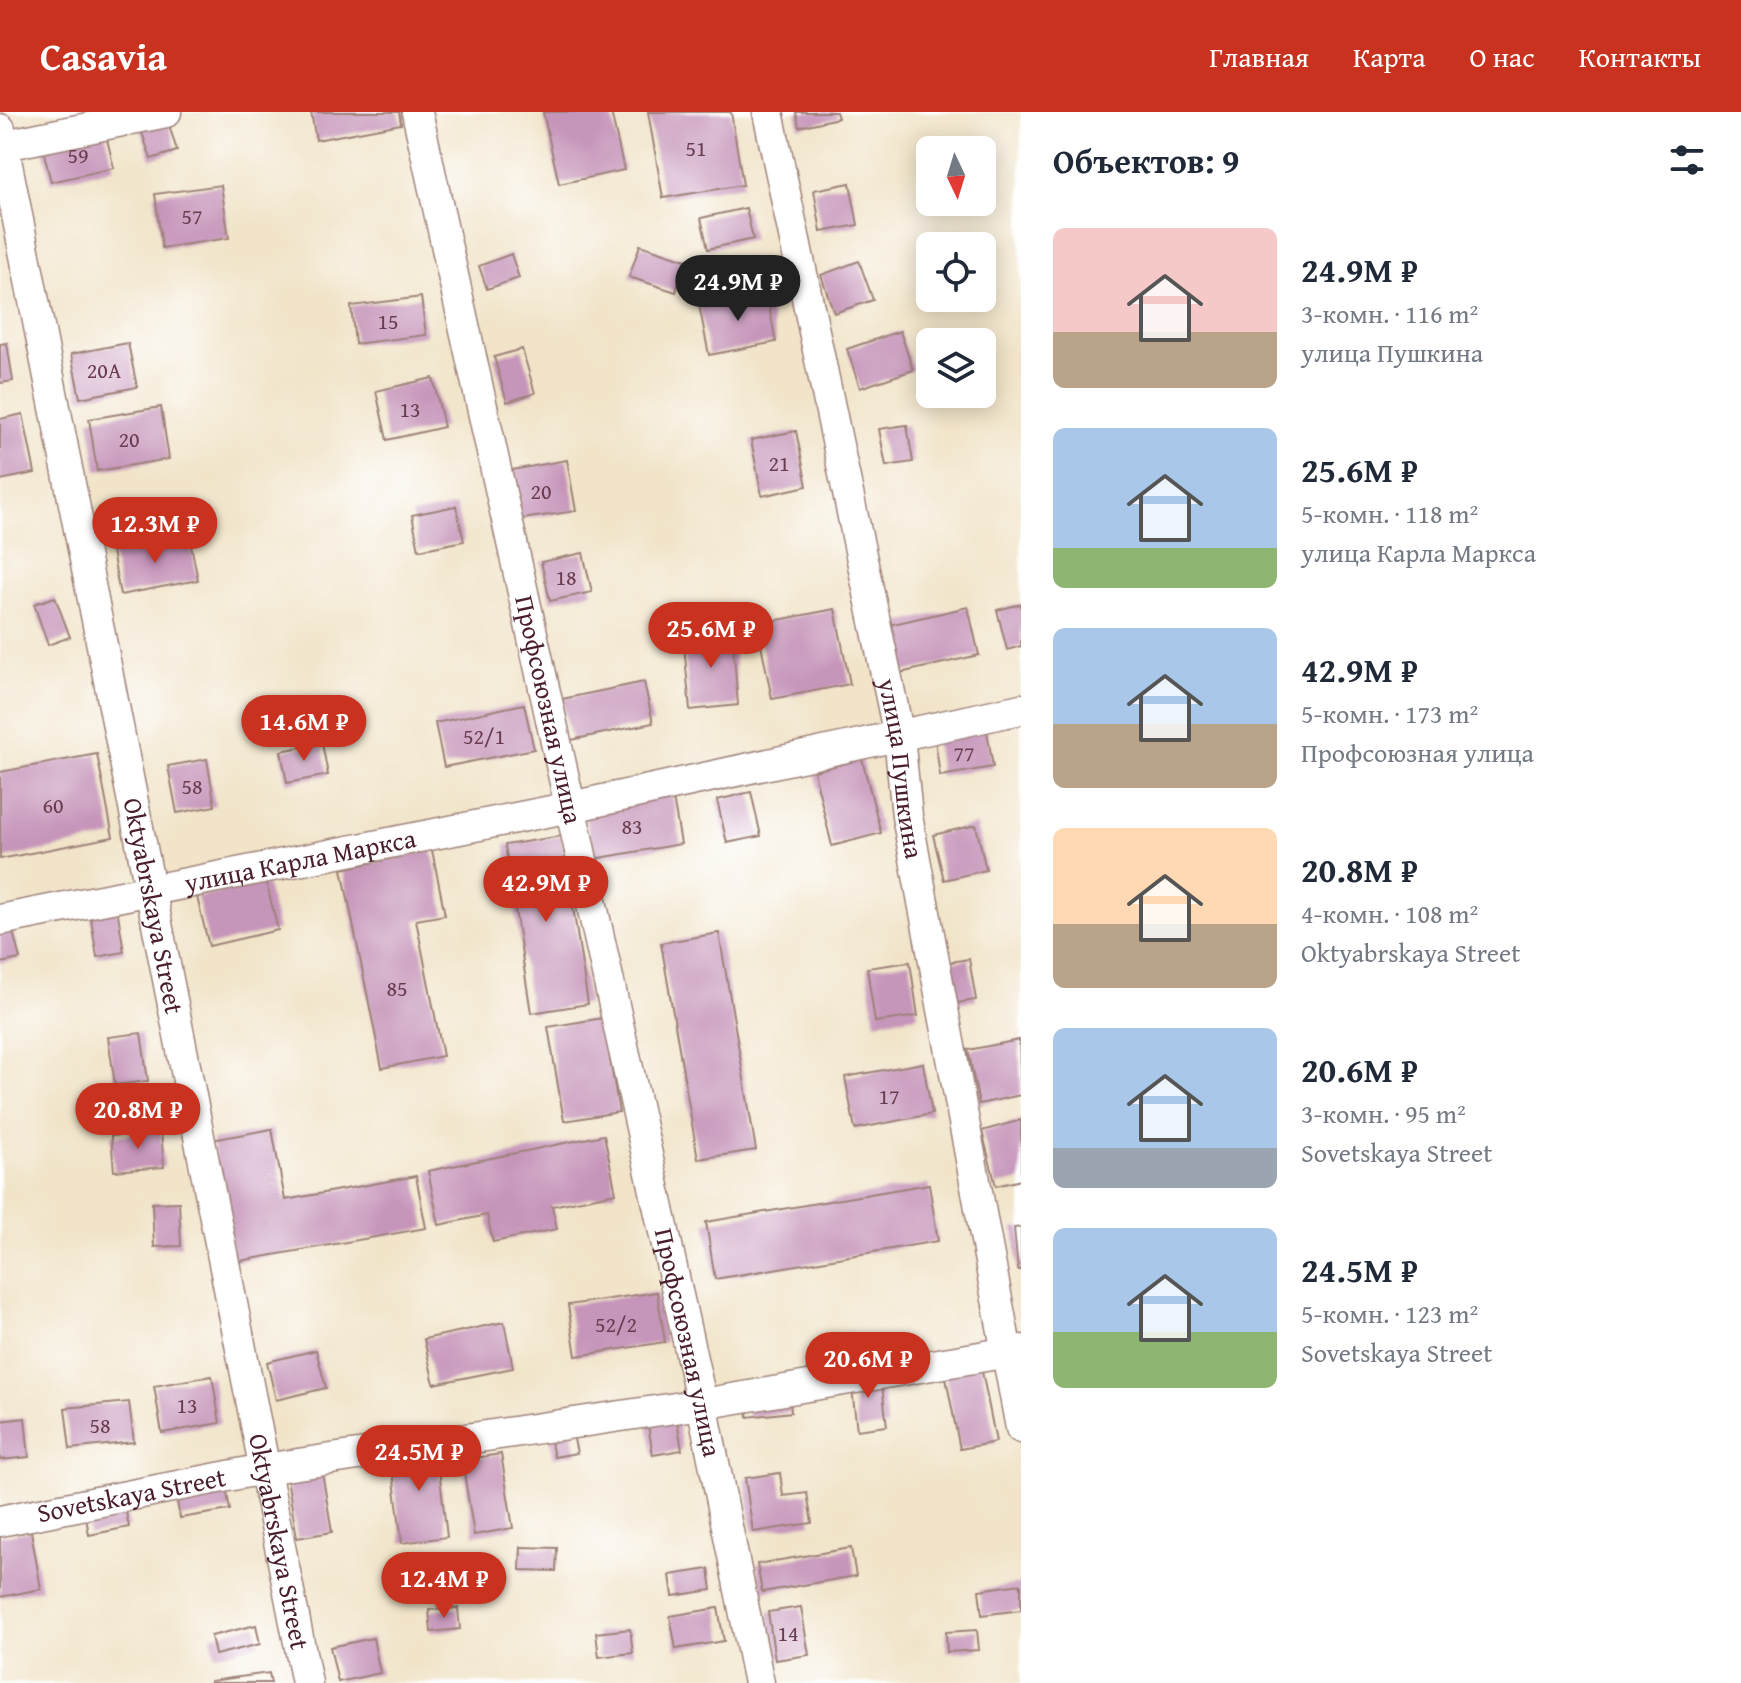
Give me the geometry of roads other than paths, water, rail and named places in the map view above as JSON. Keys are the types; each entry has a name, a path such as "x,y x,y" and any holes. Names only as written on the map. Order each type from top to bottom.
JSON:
{"street":[{"path":"1,140 166,112"},
{"name":"Профсоюзная улица","path":"417,112 702,1404 759,1683"},
{"name":"улица Пушкина","path":"768,112 899,736 907,816 1013,1352 1021,1428"},
{"name":"Oktyabrskaya Street","path":"1,140 153,888 307,1683"},
{"name":"улица Карла Маркса","path":"0,920 571,807 1021,709"},
{"name":"Sovetskaya Street","path":"0,1521 264,1469 702,1404 1013,1352"}]}
